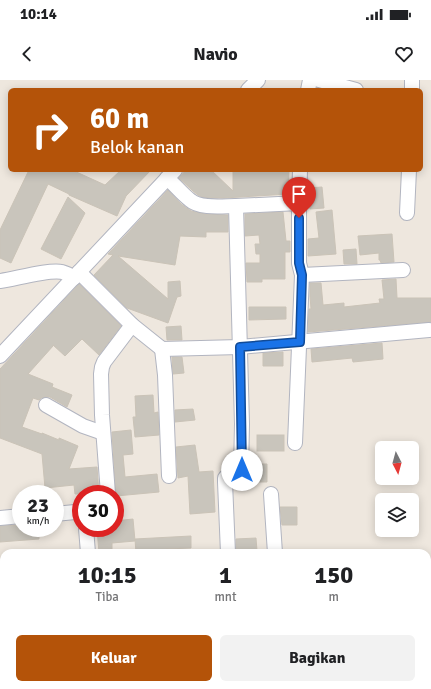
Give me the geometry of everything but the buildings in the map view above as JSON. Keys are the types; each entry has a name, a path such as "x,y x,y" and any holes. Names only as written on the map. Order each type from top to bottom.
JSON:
{"street":[{"path":"250,88 258,80"},
{"path":"319,80 349,88"},
{"path":"295,443 302,275 299,263 300,172"},
{"path":"407,214 409,172"},
{"path":"0,356 171,174 190,201 196,204 205,206 236,206 299,203"},
{"path":"228,549 225,478 242,470 236,206"},
{"path":"302,275 403,270"},
{"path":"0,281 56,271 76,275 132,325 162,349 240,347 429,330"},
{"path":"107,485 101,396 102,367 104,362 132,325"},
{"path":"162,349 165,375 169,476"},
{"path":"46,405 84,426 103,432"},
{"path":"271,494 274,549"},
{"path":"0,518 12,517"},
{"path":"87,537 88,549"}],"route":[{"path":"242,470 240,347 300,342 302,275 299,263 299,218"}]}
